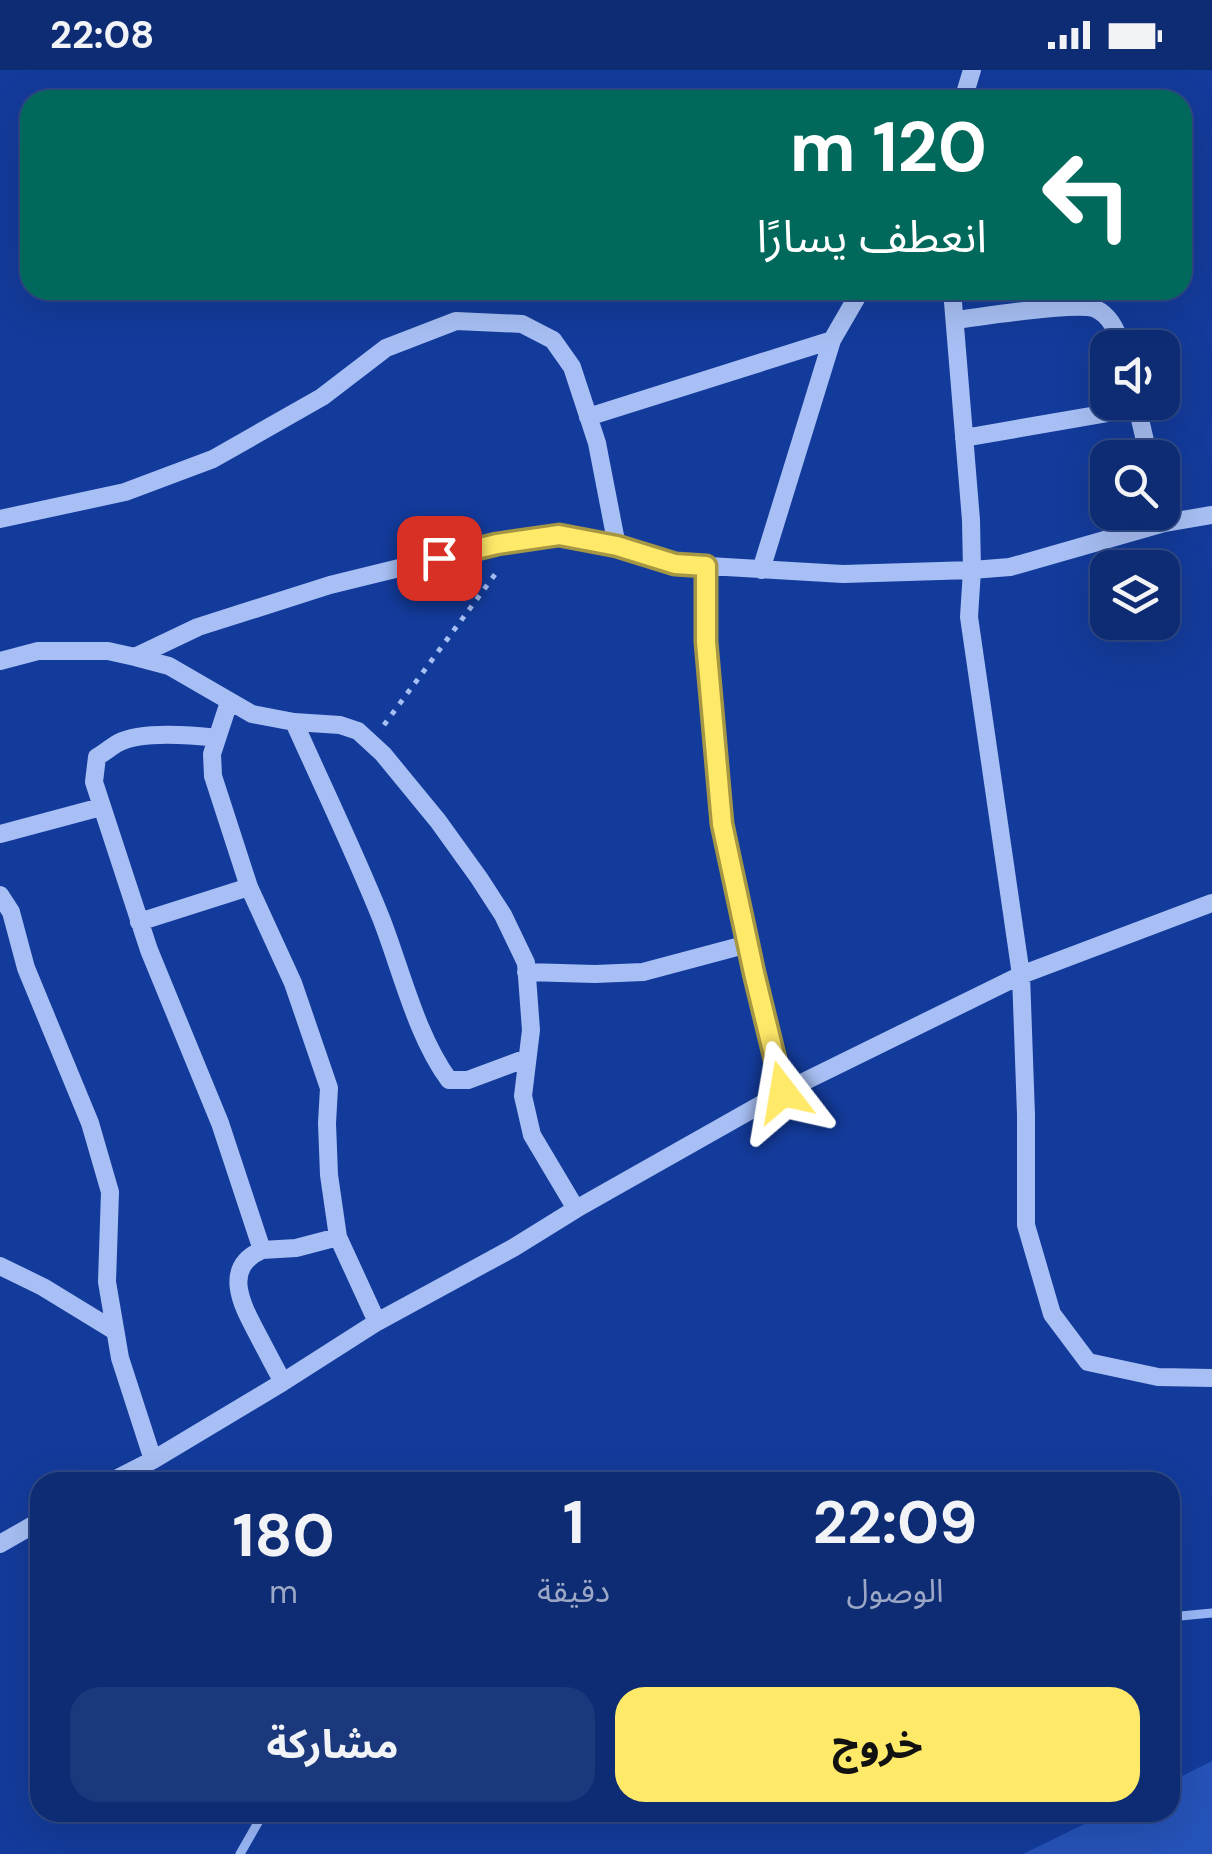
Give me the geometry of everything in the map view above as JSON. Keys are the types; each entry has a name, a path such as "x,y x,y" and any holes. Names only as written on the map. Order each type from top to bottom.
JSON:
{"street":[{"path":"761,570 832,340 855,300"},
{"path":"953,300 971,520 969,617 1021,975 1026,1225 1052,1314 1088,1362 1158,1378 1212,1378"},
{"path":"954,320 1094,308 1110,319 1115,330"},
{"path":"0,519 125,492 214,459 322,397 386,348 456,322 522,324 553,340 572,367 596,444 617,546"},
{"path":"588,416 832,340"},
{"path":"964,438 1090,414"},
{"path":"1180,517 1212,515"},
{"path":"135,657 198,627 330,585 462,552 559,535 617,546 675,564 843,574 1010,566 1125,530"},
{"path":"706,566 706,642 722,824 783,1092"},
{"path":"0,661 38,651 108,651 169,666 252,714 294,722 340,724 358,731 438,821 504,915 526,963 531,1030 523,1096 532,1135 576,1209"},
{"path":"229,702 212,754 213,776 249,886 293,983 329,1088 329,1175 338,1237 377,1322"},
{"path":"294,722 381,918 439,1066 450,1080 468,1080 527,1058"},
{"path":"216,738 158,736 122,741 98,757 94,782 139,922 220,1123 262,1250"},
{"path":"0,834 101,807"},
{"path":"139,922 249,886"},
{"path":"0,895 11,912 26,968 90,1123 110,1192 107,1282 115,1332 153,1460"},
{"path":"130,1472 377,1322 783,1092 1021,975 1212,903"},
{"path":"526,972 643,972 748,944"},
{"path":"283,1382 238,1294 238,1276 249,1256 262,1250 296,1248 338,1237"},
{"path":"0,1266 43,1287 115,1332"},
{"path":"0,1544 30,1527"}],"path":[{"path":"371,744 520,541"}],"shaded area":[{"path":"1212,1761 1212,1854 1023,1854 1089,1822 1180,1822 1180,1777"}],"waterway":[{"path":"1180,1616 1212,1613"},
{"path":"240,1854 258,1822"}],"route":[{"path":"439,558 559,535 617,546 675,564 706,566 706,642 722,824 783,1092"}]}
